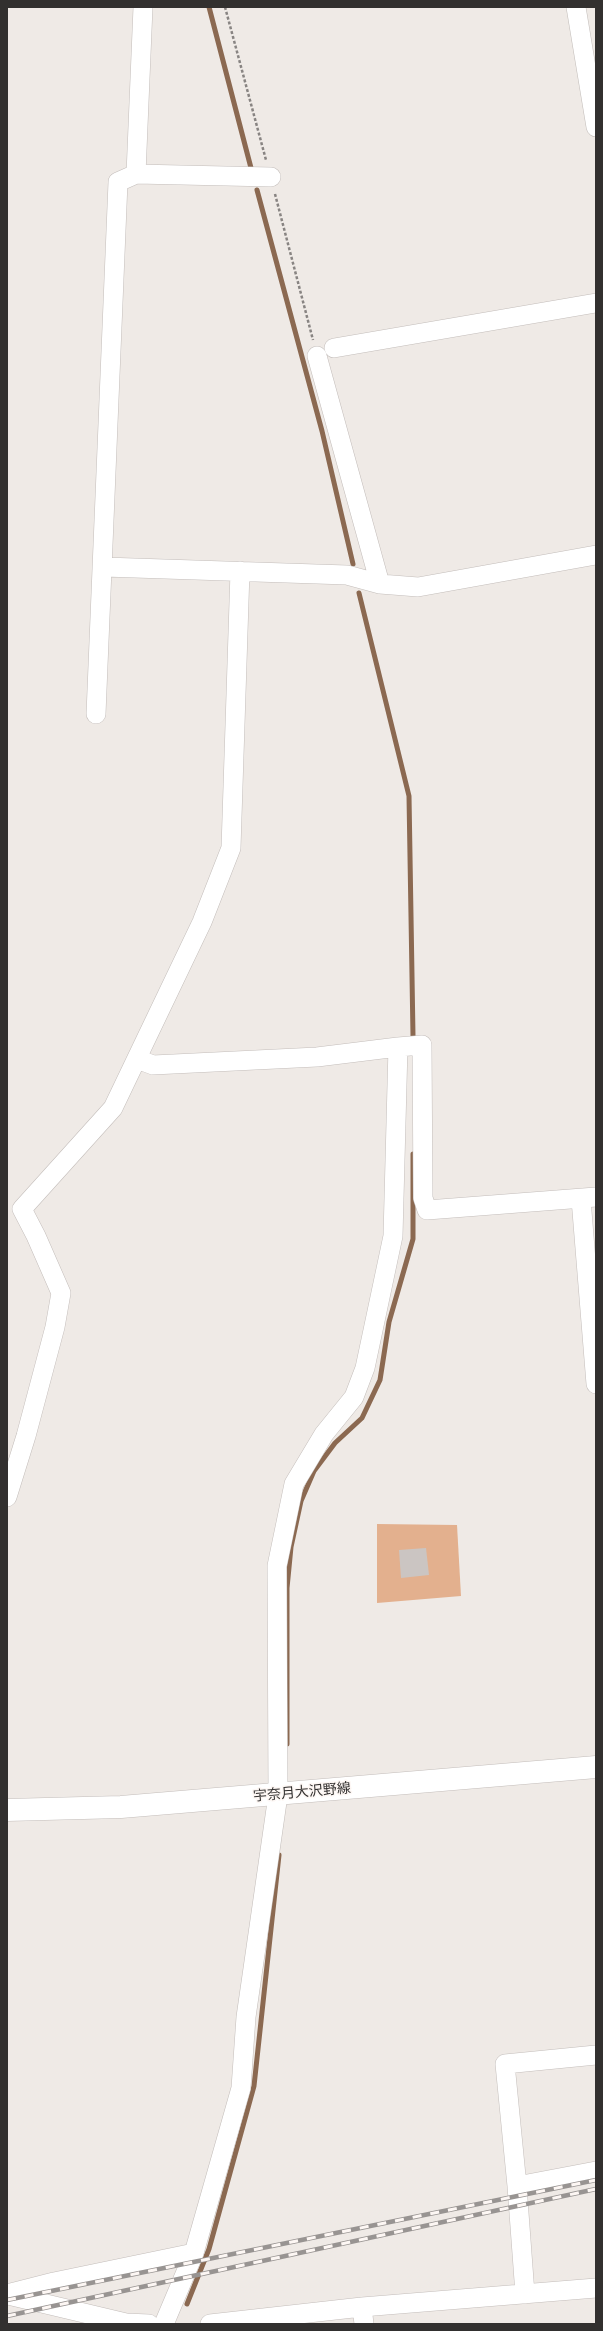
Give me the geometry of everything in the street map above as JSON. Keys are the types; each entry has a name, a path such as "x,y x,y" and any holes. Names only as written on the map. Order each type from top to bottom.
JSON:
{"main road":[{"name":"宇奈月大沢野線","path":"7,1810 121,1808 596,1768"}],"street":[{"path":"136,174 143,7"},
{"path":"576,7 596,127"},
{"path":"96,714 104,566 118,182 136,174 271,177"},
{"path":"380,584 326,352 596,302"},
{"path":"104,566 347,575 380,584 418,587 596,555"},
{"path":"7,1497 26,1436 55,1327 61,1293 36,1236 22,1209 113,1108 202,922 231,848 240,571"},
{"path":"137,1059 153,1065 317,1057 422,1045 423,1198 427,1210 588,1198 596,1384"},
{"path":"164,2324 194,2253 241,2088 246,2017 278,1795 277,1566 294,1484 324,1434 354,1397 365,1368 393,1236 398,1047"},
{"path":"525,2294 517,2186 505,2064 596,2055"},
{"path":"517,2186 596,2170"},
{"path":"7,2294 54,2282 194,2253"},
{"path":"210,2324 363,2315 525,2294 596,2288"},
{"path":"7,2294 126,2323 149,2324"}],"shaded area":[{"path":"377,1524 457,1525 461,1596 377,1603"}],"building":[{"path":"426,1548 429,1575 401,1578 399,1550"}],"waterway":[{"path":"209,7 251,168"},
{"path":"257,190 322,431 353,564"},
{"path":"359,593 409,796 413,1036"},
{"path":"287,1744 287,1588 291,1547 301,1501 314,1471 335,1443 362,1418 380,1380 389,1322 413,1239 413,1154"},
{"path":"187,2304 209,2249 254,2086 279,1855"}],"railway":[{"path":"7,2300 596,2180"},
{"path":"7,2316 596,2189"}]}
